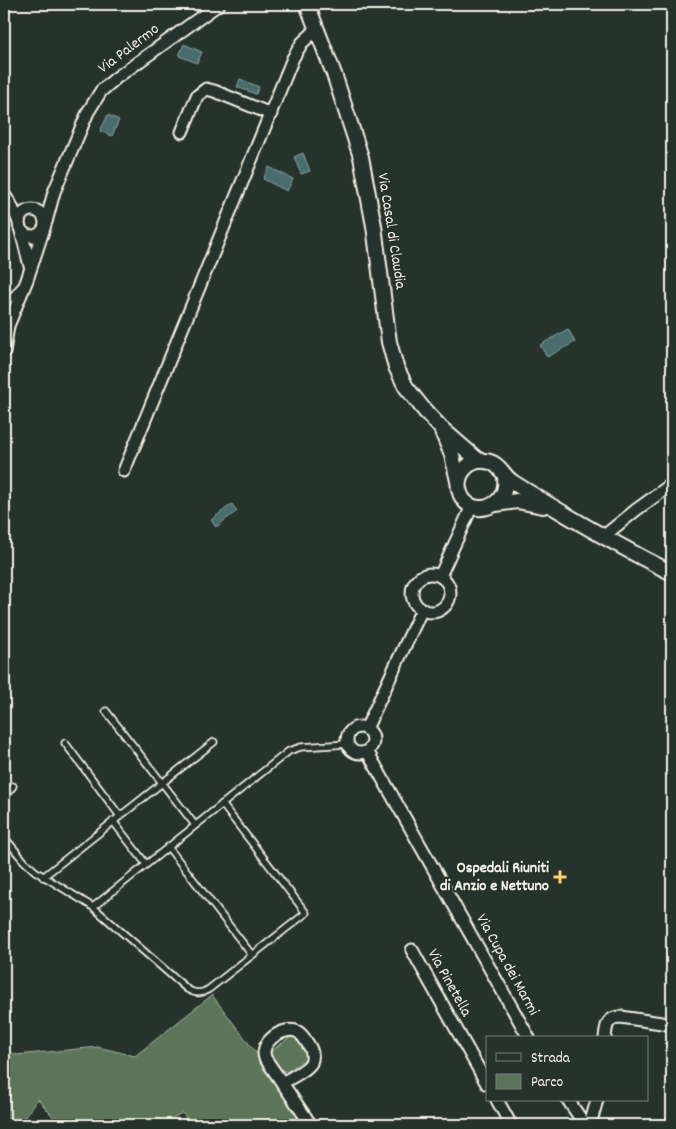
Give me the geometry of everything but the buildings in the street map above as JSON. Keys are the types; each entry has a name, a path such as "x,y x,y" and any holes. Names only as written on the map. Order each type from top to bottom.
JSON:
{"street":[{"name":"Via Palermo","path":"4,352 6,328 26,280 54,192 88,112 101,91 120,75 219,4"},
{"name":"Via Casal di Claudia","path":"297,4 317,30"},
{"name":"Via Casal di Claudia","path":"307,4 337,82 362,165 374,226 389,342 399,374 411,394 441,428 479,461 486,461 498,466 505,478 553,508 672,573"},
{"path":"124,471 297,51 302,42 317,30"},
{"path":"182,132 197,96 206,89 270,114"},
{"name":"Via Palermo","path":"30,210 54,192"},
{"path":"7,199 30,210 40,212 44,226 40,234 28,236 20,227"},
{"path":"7,199 20,227 30,266"},
{"path":"20,227 22,215 30,210"},
{"name":"Via Casal di Claudia","path":"441,428 452,454 461,496 472,506 484,508 506,502 522,501 553,508"},
{"path":"458,482 460,474 465,468 471,463 479,461"},
{"path":"496,504 505,492 505,478"},
{"path":"604,536 672,484"},
{"path":"440,576 472,506"},
{"path":"429,574 440,576 445,580 450,590 448,601 445,606 434,611 422,609 414,601 412,595 415,584 423,576 429,574"},
{"path":"366,729 422,609"},
{"path":"357,728 366,729 372,735 370,748 364,753 355,752 349,748 347,744 350,732 357,728"},
{"name":"Via Cupa dei Marmi","path":"367,751 528,1036"},
{"name":"Via Pinetella","path":"412,950 486,1082"},
{"path":"605,1036 608,1022 614,1017 668,1024"},
{"path":"282,1083 308,1066 312,1058 312,1050 302,1036 292,1031 284,1032 267,1042 264,1050 265,1058 282,1083 311,1125"},
{"path":"498,1102 511,1125"},
{"path":"569,1102 584,1125"},
{"path":"590,1125 596,1102"}],"lane":[{"path":"4,306 26,280"},
{"path":"106,711 195,825"},
{"path":"43,877 214,742"},
{"path":"65,743 120,816"},
{"path":"93,907 289,751 302,747 347,744"},
{"path":"4,798 13,786"},
{"path":"4,837 24,861 43,877 93,907 184,986 197,993 206,991 306,913 222,804"},
{"path":"113,821 146,864"},
{"path":"168,847 252,955"}],"green space":[{"path":"212,995 311,1125 192,1125 182,1113 160,1125 60,1125 38,1099 19,1125 4,1125 4,1050 17,1055 98,1047 135,1056"},
{"path":"292,1036 298,1040 307,1053 305,1059 288,1071 282,1071 271,1056 271,1051"}],"water":[{"path":"184,44 202,52 197,63 179,56"},
{"path":"240,79 259,87 256,94 237,87"},
{"path":"108,115 119,120 112,136 100,131"},
{"path":"303,153 310,171 301,174 294,157"},
{"path":"269,167 293,179 287,191 263,179"},
{"path":"568,329 575,342 547,357 540,345"},
{"path":"232,504 237,511 216,527 211,520"}],"place":[{"name":"Ospedali Riuniti di Anzio e Nettuno","path":"560,877"}]}
